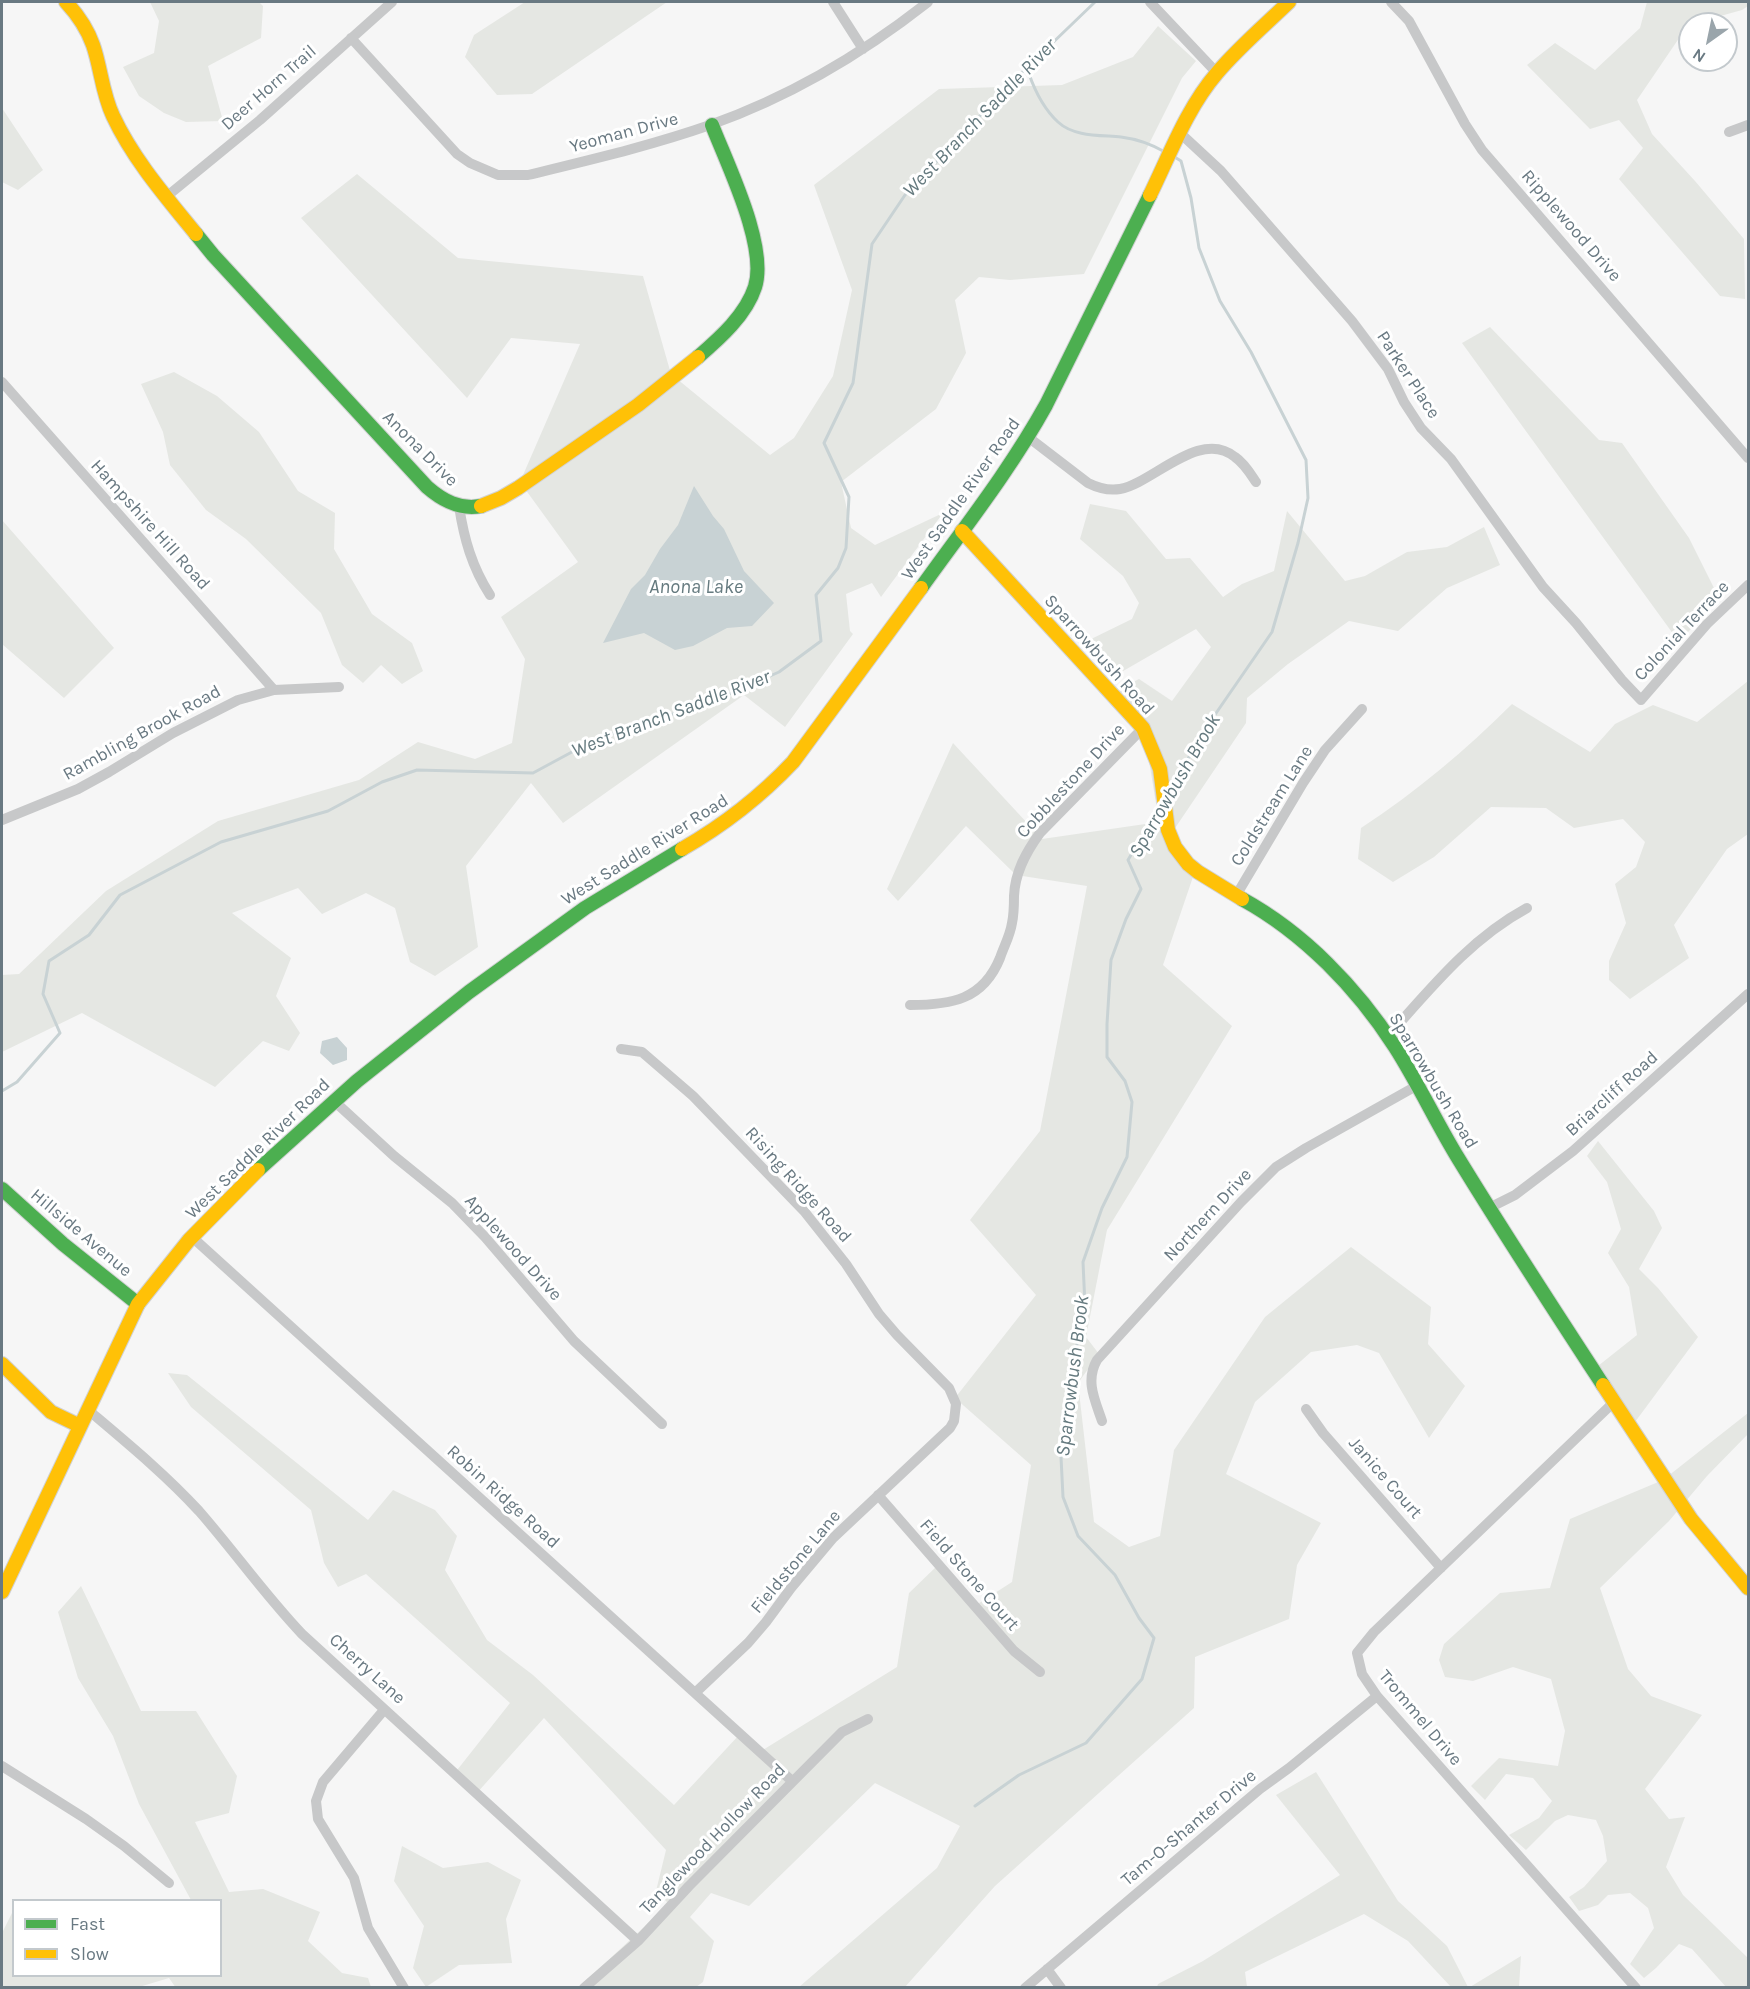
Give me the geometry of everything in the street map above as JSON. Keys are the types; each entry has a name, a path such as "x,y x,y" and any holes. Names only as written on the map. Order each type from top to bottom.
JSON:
{"street":[{"name":"Anona Drive","path":"66,2 80,18 88,32 94,47 104,94 113,117 141,163 166,197 213,255 427,487 437,496 459,506 472,507 495,501 592,436 696,358 720,336 747,304 757,280 756,251 752,231 711,125"},
{"name":"Deer Horn Trail","path":"166,197 260,120 392,2"},
{"path":"833,2 863,49"},
{"name":"Yeoman Drive","path":"351,38 458,153 477,167 498,175 528,175 669,139 711,125 792,90 863,49 928,2"},
{"path":"1150,2 1217,73"},
{"name":"West Saddle River Road","path":"2,1592 138,1304 192,1237 242,1185 333,1100 410,1036 616,887 706,836 745,808 772,784 802,750 1028,437 1052,394 1180,133 1204,91 1217,73 1288,2"},
{"name":"Ripplewood Drive","path":"1391,2 1408,21 1482,150 1749,458"},
{"path":"1729,132 1749,125"},
{"name":"Parker Place","path":"1180,133 1221,171 1352,321 1388,369 1404,402 1421,428 1457,468 1544,587 1641,700"},
{"name":"Hampshire Hill Road","path":"2,382 274,690"},
{"path":"1028,437 1088,483 1098,487 1109,489 1129,486 1189,453 1212,449 1234,455 1256,482"},
{"path":"459,506 465,541 472,562 490,595"},
{"name":"Sparrowbush Road","path":"962,531 1143,728 1158,763 1164,789 1167,829 1185,861 1198,873 1237,894 1274,918 1317,953 1362,1002 1388,1036 1489,1208 1658,1471 1706,1539 1749,1588"},
{"name":"Colonial Terrace","path":"1641,700 1707,624 1749,585"},
{"name":"Rambling Brook Road","path":"2,820 78,789 203,716 238,700 274,690 339,687"},
{"name":"Coldstream Lane","path":"1237,894 1325,750 1362,710"},
{"name":"Cobblestone Drive","path":"910,1005 932,1005 958,1000 971,994 995,971 1012,926 1017,877 1031,845 1143,728"},
{"path":"1388,1036 1462,955 1497,926 1527,908"},
{"name":"Briarcliff Road","path":"1489,1208 1515,1195 1573,1151 1749,994"},
{"name":"Rising Ridge Road","path":"621,1049 642,1052 693,1096 804,1212 839,1255 879,1314 949,1388 956,1404 956,1413 950,1428"},
{"name":"Northern Drive","path":"1102,1421 1090,1385 1090,1377 1097,1360 1241,1202 1276,1167 1418,1085"},
{"name":"Applewood Drive","path":"333,1100 394,1156 452,1203 485,1237 574,1341 662,1424"},
{"name":"Hillside Avenue","path":"2,1189 63,1244 138,1304"},
{"name":"Robin Ridge Road","path":"192,1237 792,1781"},
{"path":"2,1365 51,1412 80,1426"},
{"name":"Trommel Drive","path":"1614,1402 1374,1632 1357,1653 1362,1674 1377,1696 1636,1988"},
{"name":"Janice Court","path":"1306,1408 1323,1433 1441,1568"},
{"name":"Cherry Lane","path":"87,1409 156,1467 220,1536 275,1606 302,1634 638,1941"},
{"name":"Fieldstone Lane","path":"695,1693 748,1643 833,1538 950,1428"},
{"name":"Field Stone Court","path":"878,1495 1014,1651 1040,1672"},
{"name":"Tam-O-Shanter Drive","path":"1025,1988 1260,1789 1377,1696"},
{"path":"384,1710 323,1782 316,1801 318,1819 354,1878 368,1928 404,1988"},
{"name":"Tanglewood Hollow Road","path":"584,1988 638,1941 842,1732 868,1719"},
{"path":"2,1766 86,1819 124,1846 169,1883"},
{"path":"1047,1969 1061,1988"}],"shaded area":[{"path":"150,2 259,2 263,6 261,38 208,66 223,121 186,122 164,113 139,96 123,67 154,53 159,21"},
{"path":"525,2 667,2 532,94 497,95 465,57 474,35"},
{"path":"1647,2 1748,2 1748,6 1735,12 1678,12 1678,40 1637,100 1652,134 1744,239 1745,299 1720,296 1619,179 1643,148 1619,120 1590,129 1527,65 1555,43 1595,70 1640,28"},
{"path":"1158,26 1196,61 1182,78 1084,274 1010,280 979,277 955,300 966,353 936,409 841,482 851,528 875,545 943,513 881,597 872,583 846,594 850,631 853,634 785,727 744,695 563,823 531,783 466,866 478,947 435,976 410,962 395,908 366,893 322,914 298,888 232,913 291,958 276,996 300,1033 289,1051 263,1041 215,1087 82,1013 2,1052 2,975 19,974 106,891 218,821 359,780 418,742 475,759 512,743 525,659 501,617 578,562 520,482 580,344 511,338 467,398 301,218 357,174 458,258 643,276 671,374 770,455 794,438 833,376 852,290 814,185 939,89 1062,85 1133,57"},
{"path":"2,108 43,170 18,190 2,182"},
{"path":"1490,327 1599,440 1622,443 1689,538 1719,598 1679,642 1462,343"},
{"path":"174,372 217,396 259,432 298,491 335,513 334,549 372,614 412,643 423,671 402,684 381,665 363,683 342,665 321,613 246,539 206,510 170,465 163,432 141,384"},
{"path":"1090,504 1126,511 1166,559 1190,558 1223,597 1242,584 1274,571 1287,511 1345,581 1365,576 1407,552 1447,547 1484,527 1500,565 1447,588 1398,631 1349,621 1288,664 1247,698 1246,723 1167,840 1195,871 1163,965 1232,1026 1107,1230 1086,1337 1099,1354 1078,1383 1094,1522 1129,1547 1160,1536 1174,1450 1265,1317 1351,1247 1431,1307 1428,1344 1465,1386 1429,1438 1379,1353 1357,1345 1311,1352 1255,1402 1226,1474 1321,1523 1297,1565 1289,1619 1195,1657 1194,1708 995,1886 905,1987 799,1987 937,1868 960,1826 875,1783 749,1906 711,1893 690,1917 714,1941 703,1982 696,1987 579,1987 669,1904 656,1891 666,1850 544,1718 476,1794 454,1774 510,1703 366,1574 338,1587 324,1563 311,1510 191,1407 168,1373 187,1375 368,1520 393,1490 435,1510 457,1536 445,1570 487,1640 533,1675 674,1805 739,1735 758,1753 897,1667 909,1593 938,1565 973,1607 1012,1582 1031,1465 955,1398 1036,1295 970,1220 1040,1131 1087,886 1016,875 966,826 898,901 887,889 953,743 1042,839 1159,822 1143,724 1112,693 1139,679 1172,701 1211,647 1196,629 1111,678 1085,642 1132,619 1139,603 1123,576 1080,539"},
{"path":"2,520 114,648 64,698 2,644"},
{"path":"1748,681 1748,834 1727,849 1674,925 1689,958 1630,999 1609,980 1609,961 1626,923 1615,884 1636,867 1645,842 1623,819 1574,828 1546,808 1491,807 1434,857 1393,882 1358,859 1361,828 1440,770 1512,704 1590,752 1615,724 1653,705 1697,722"},
{"path":"1598,1141 1654,1211 1662,1228 1639,1269 1658,1288 1698,1337 1635,1422 1598,1366 1637,1335 1629,1287 1608,1253 1621,1229 1607,1182 1587,1156"},
{"path":"1748,1413 1748,1434 1707,1476 1669,1521 1600,1588 1628,1669 1651,1696 1702,1715 1645,1789 1669,1819 1685,1817 1666,1867 1683,1895 1748,1958 1748,1987 1726,1987 1692,1949 1679,1944 1644,1978 1630,1964 1654,1928 1648,1908 1630,1893 1608,1895 1598,1905 1579,1911 1569,1897 1584,1887 1607,1861 1603,1836 1596,1820 1568,1815 1555,1821 1526,1850 1509,1835 1539,1818 1552,1801 1533,1778 1506,1774 1485,1800 1471,1786 1499,1758 1558,1766 1565,1731 1551,1679 1513,1667 1473,1681 1445,1677 1439,1660 1444,1644 1500,1593 1550,1588 1570,1519 1663,1480"},
{"path":"81,1586 141,1711 196,1711 237,1776 229,1813 195,1822 229,1892 263,1889 320,1912 308,1941 342,1973 368,1978 371,1987 176,1988 169,1978 139,1987 2,1987 2,1933 12,1913 12,1977 222,1977 222,1899 190,1899 139,1804 113,1736 78,1678 58,1612"},
{"path":"1316,1772 1398,1901 1447,1946 1468,1987 1451,1987 1408,1941 1364,1914 1245,1972 1247,1987 1157,1987 1158,1984 1203,1961 1340,1875 1276,1795"},
{"path":"402,1846 443,1868 488,1862 521,1880 506,1919 512,1963 459,1965 426,1987 413,1968 424,1926 394,1881"},
{"path":"1521,1956 1519,1987 1470,1987"}],"water":[{"name":"Anona Lake","path":"694,486 724,529 744,571 774,603 752,626 727,628 693,646 675,650 644,633 603,643 631,589 645,575 660,549 678,525"},
{"path":"337,1037 347,1048 347,1060 333,1065 320,1053 322,1041"}],"waterway":[{"name":"West Branch Saddle River","path":"2,1091 17,1082 60,1033 43,994 49,961 89,935 120,895 221,842 328,811 382,782 417,770 533,773 596,739 716,700 779,672 821,641 816,595 838,568 846,548 849,497 824,443 853,383 872,244 905,195 1016,78 1095,2"},
{"name":"Sparrowbush Brook","path":"1035,60 1029,74 1034,87 1049,112 1064,127 1080,133 1133,139 1165,152"},
{"name":"Sparrowbush Brook","path":"1169,790 1212,719 1272,632 1298,543 1308,498 1306,460 1251,352 1220,301 1199,248 1191,198 1181,161 1173,156"},
{"name":"Sparrowbush Brook","path":"975,1806 1019,1775 1086,1743 1142,1679 1154,1638 1139,1618 1115,1575 1078,1536 1063,1497 1061,1457 1071,1373 1085,1306 1083,1262 1102,1208 1127,1157 1132,1102 1125,1081 1107,1057 1111,960 1126,919 1141,889 1128,860 1160,806"}],"traffic: fast":[{"path":"698,357 739,316 755,287 757,270 756,250 744,205 712,125"},
{"path":"921,588 1017,453 1046,405 1150,195"},
{"path":"196,234 427,487 452,503 466,507 481,506"},
{"path":"258,1170 357,1081 469,992 585,908 682,849"},
{"path":"1242,899 1287,928 1308,945 1346,983 1380,1025 1476,1187 1603,1385"},
{"path":"2,1189 63,1244 138,1304"}],"traffic: slow":[{"path":"66,2 82,22 91,39 106,98 121,132 151,177 196,234"},
{"path":"1150,195 1180,132 1206,87 1234,55 1289,2"},
{"path":"481,506 518,488 638,405 698,357"},
{"path":"962,531 1143,728 1160,769 1168,830 1175,847 1188,864 1198,872 1242,899"},
{"path":"682,849 741,810 793,762 921,588"},
{"path":"2,1592 138,1304 189,1240 258,1170"},
{"path":"2,1364 51,1412 80,1426"},
{"path":"1603,1385 1691,1519 1748,1588"}]}
